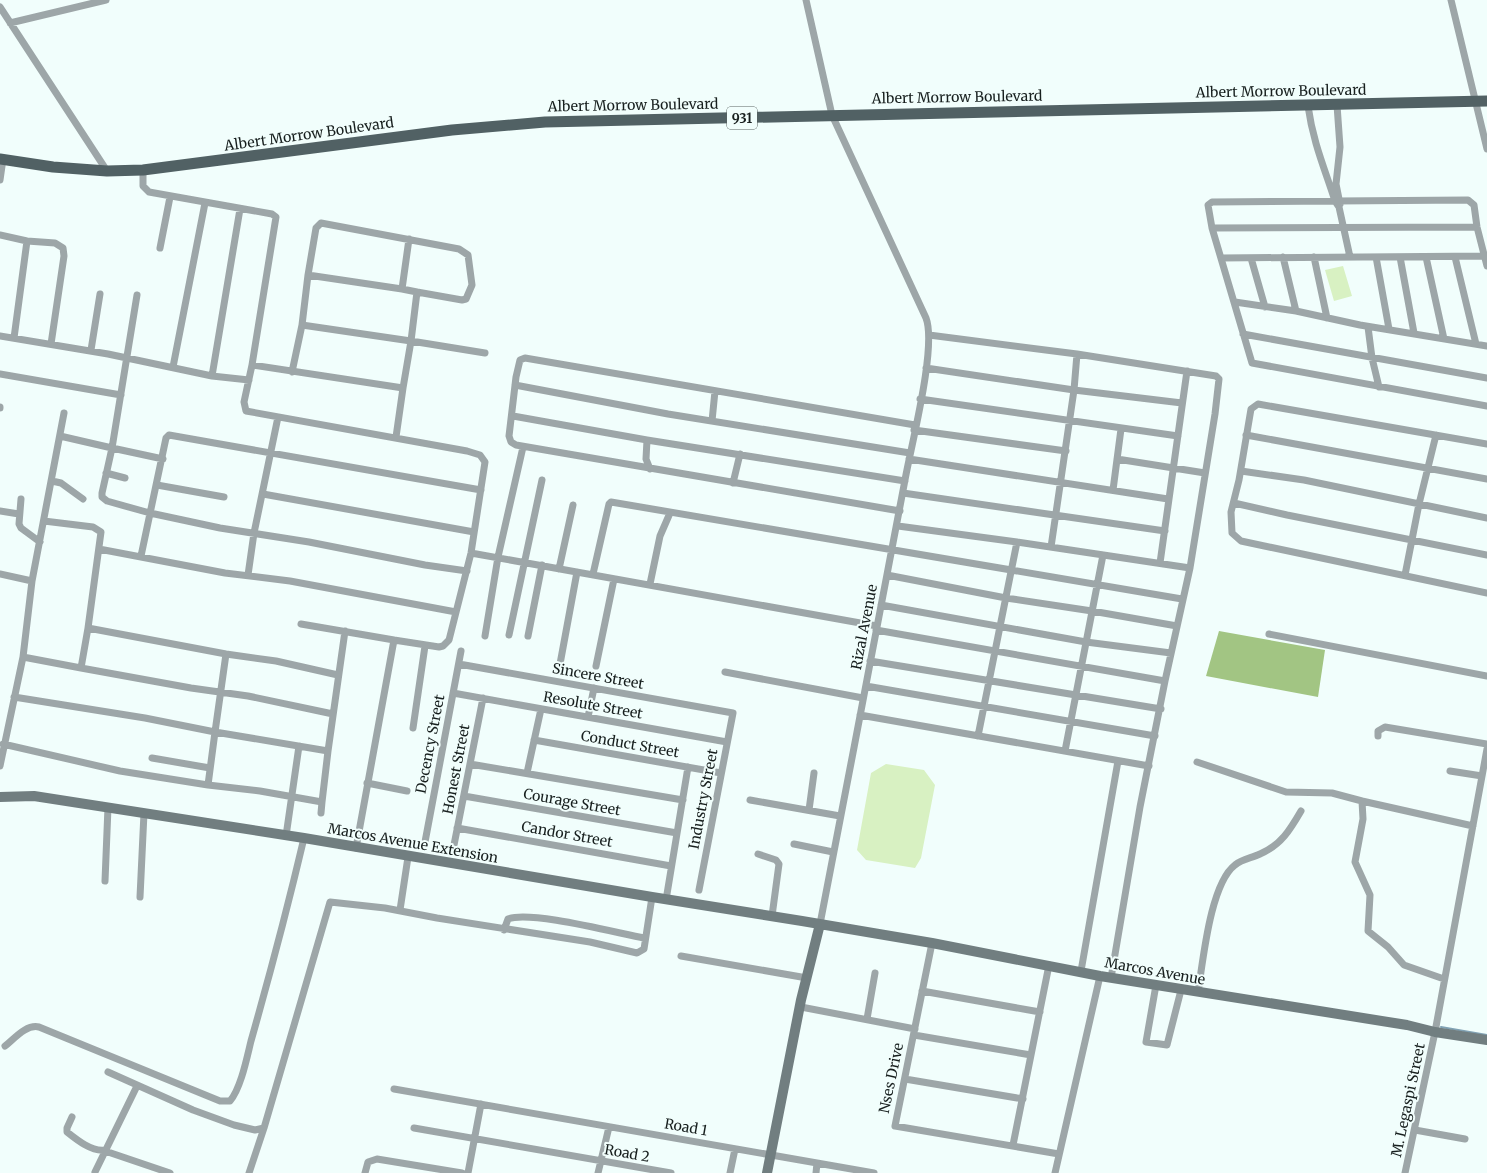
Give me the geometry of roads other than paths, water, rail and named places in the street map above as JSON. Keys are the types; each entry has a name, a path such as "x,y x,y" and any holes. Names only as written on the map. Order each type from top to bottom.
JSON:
{"main road":[{"name":"Albert Morrow Boulevard","path":"2,159 53,167 107,171 143,170 452,130 537,123 1482,101"}],"street":[{"path":"10,23 106,0"},
{"name":"Rizal Avenue","path":"806,0 832,115 926,318 929,335 926,368 904,481 898,526 870,661 820,924"},
{"path":"1451,0 1482,101 1487,149"},
{"path":"0,7 107,171"},
{"path":"1337,105 1340,147 1336,184 1338,203"},
{"path":"1308,106 1311,132 1338,203 1345,227 1350,257"},
{"path":"0,180 2,159"},
{"path":"1323,166 1337,165"},
{"path":"143,170 142,184 147,191 170,197 272,214 276,217 252,365 244,402 246,411 467,451 480,456 485,462 471,553 450,637 446,643 439,646 425,646 301,624"},
{"path":"160,248 170,197"},
{"path":"1487,266 1474,205 1468,200 1338,203 1209,203 1208,209 1212,228 1235,302 1251,362 1256,365 1379,388 1487,406"},
{"path":"174,367 205,203"},
{"path":"212,376 240,209"},
{"path":"292,372 302,325 308,275 316,228 321,223 462,250 470,257 472,285 466,299 462,300 402,289 308,275"},
{"path":"1212,228 1478,227"},
{"path":"0,235 61,245 64,252 51,344"},
{"path":"402,289 409,239"},
{"path":"14,338 27,240"},
{"path":"1455,256 1476,344"},
{"path":"1221,258 1484,256"},
{"path":"1314,257 1328,318"},
{"path":"1400,257 1414,333"},
{"path":"1426,257 1444,339"},
{"path":"1251,258 1265,307"},
{"path":"1283,258 1296,311"},
{"path":"1376,258 1390,329"},
{"path":"396,438 417,292"},
{"path":"91,350 100,294"},
{"path":"137,295 128,358 112,448 102,492 104,500 150,513 425,565 467,571"},
{"path":"1235,302 1296,311 1368,327 1390,329 1487,346"},
{"path":"302,325 485,353"},
{"path":"1368,327 1372,358 1379,388"},
{"path":"1243,334 1487,378"},
{"path":"929,335 1077,354 1216,376 1219,379 1215,414 1190,568 1165,681 1111,978"},
{"path":"0,336 91,350 212,376 249,380"},
{"path":"1051,547 1066,452 1077,354"},
{"path":"900,511 514,445 510,440 515,385 519,362 521,358 525,358 915,428 1066,452"},
{"path":"252,365 403,388"},
{"path":"926,368 1074,390 1182,403"},
{"path":"1160,563 1172,468 1187,371"},
{"path":"0,374 121,394"},
{"path":"515,385 909,456 1168,499"},
{"path":"712,421 715,391"},
{"path":"920,399 1070,422 1178,436"},
{"path":"1487,444 1262,404 1254,406 1251,409 1241,471 1231,512 1230,525 1232,533 1241,541 1487,593"},
{"path":"0,766 3,744 23,657 32,581 64,413"},
{"path":"513,416 647,440 904,481"},
{"path":"248,576 254,533 272,453 278,417"},
{"path":"1113,490 1121,429"},
{"path":"141,556 163,459 166,438 169,435 481,490"},
{"path":"1246,435 1487,479"},
{"path":"1405,575 1419,504 1436,435"},
{"path":"60,436 163,459"},
{"path":"647,440 646,459 650,469"},
{"path":"485,636 498,557 523,447"},
{"path":"733,483 740,454"},
{"path":"1117,459 1205,472"},
{"path":"1241,471 1304,480 1487,518"},
{"path":"106,473 125,478"},
{"path":"509,635 542,480"},
{"path":"52,481 64,485 83,498"},
{"path":"157,485 224,496"},
{"path":"903,492 1164,531"},
{"path":"263,494 474,532"},
{"path":"21,499 19,514 21,528 40,542"},
{"path":"593,574 610,503 1182,599"},
{"path":"1234,503 1487,555"},
{"path":"559,568 573,505"},
{"path":"0,511 19,514"},
{"path":"650,584 660,536 670,513"},
{"path":"44,521 58,521 97,529 101,532 81,668"},
{"path":"898,526 1190,568"},
{"path":"978,736 1017,542"},
{"path":"99,549 248,576 290,581 456,612"},
{"path":"471,553 650,584 877,628 1165,681"},
{"path":"1065,752 1103,555"},
{"path":"528,636 542,565"},
{"path":"560,664 577,572"},
{"path":"0,574 32,581"},
{"path":"887,575 1006,598 1177,626"},
{"path":"596,666 614,578"},
{"path":"881,605 1000,625 1086,642 1171,653"},
{"path":"88,628 226,654 276,661 338,675"},
{"path":"321,813 338,675 346,631"},
{"path":"1269,634 1487,676"},
{"path":"356,848 394,640"},
{"path":"413,728 425,646"},
{"name":"Decency Street","path":"425,842 461,651"},
{"path":"208,785 226,654"},
{"path":"23,657 221,692 333,714"},
{"path":"870,661 1160,710"},
{"name":"Sincere Street","path":"459,664 733,713"},
{"path":"725,672 863,698"},
{"path":"866,686 1155,736"},
{"path":"588,717 594,688"},
{"name":"Resolute Street","path":"453,693 727,742"},
{"path":"14,697 145,718 215,732 328,751"},
{"name":"Honest Street","path":"454,845 483,698"},
{"path":"526,773 541,709"},
{"name":"Industry Street","path":"699,890 733,713"},
{"path":"860,715 1149,766"},
{"path":"1378,736 1380,728 1385,727 1487,744"},
{"name":"Conduct Street","path":"534,740 721,773"},
{"path":"3,744 120,771 208,785 260,791 322,802"},
{"path":"286,836 299,746"},
{"name":"M. Legaspi Street","path":"1405,1173 1435,1032 1487,750"},
{"path":"152,758 210,768"},
{"path":"1081,971 1118,761"},
{"path":"1197,762 1286,792 1332,793 1473,826"},
{"path":"470,764 683,800"},
{"path":"666,900 688,767"},
{"path":"1450,771 1482,776"},
{"path":"809,810 814,773"},
{"path":"367,783 407,791"},
{"name":"Marcos Avenue Extension","path":"0,797 34,796 108,807 304,838 666,900 820,924"},
{"name":"Courage Street","path":"464,796 677,833"},
{"path":"750,800 840,816"},
{"path":"1362,801 1363,819 1355,862 1365,881 1370,895 1368,931 1393,952 1404,965 1444,979"},
{"path":"105,881 108,807"},
{"path":"1198,992 1209,923 1222,883 1229,870 1236,864 1272,848 1281,841 1290,831 1301,811"},
{"path":"140,897 144,813"},
{"name":"Candor Street","path":"457,828 671,866"},
{"path":"5,1046 27,1028 39,1026 220,1101 230,1101 234,1096 244,1067 265,994 304,838"},
{"path":"794,844 833,852"},
{"path":"758,854 776,860 779,864 772,916"},
{"path":"400,910 408,857"},
{"path":"250,1173 328,903 333,901 400,910 504,930 590,942 636,953 643,951 652,897"},
{"path":"504,930 508,919 527,918 554,920 644,938"},
{"path":"767,1173 806,978 820,924"},
{"name":"Marcos Avenue","path":"820,924 932,943 1156,986 1407,1025 1435,1032 1487,1040"},
{"name":"Nses Drive","path":"932,943 895,1126 1059,1154"},
{"path":"681,956 806,978"},
{"path":"1013,1145 1048,965"},
{"path":"867,1019 875,973"},
{"path":"1055,1173 1100,976"},
{"path":"1156,986 1146,1042 1167,1045 1181,990"},
{"path":"922,990 1040,1012"},
{"path":"801,1007 867,1019 915,1032 1031,1055"},
{"path":"108,1072 193,1110 241,1128 255,1130 264,1128"},
{"path":"905,1079 1023,1099"},
{"path":"95,1172 137,1086"},
{"name":"Road 1","path":"394,1089 874,1173"},
{"path":"468,1173 481,1104"},
{"path":"72,1117 67,1128 67,1132 95,1150 105,1150 170,1173"},
{"path":"598,1173 609,1127"},
{"name":"Road 2","path":"414,1128 474,1140 671,1173"},
{"path":"1415,1130 1465,1139"},
{"path":"730,1173 735,1149"},
{"path":"364,1173 368,1162 378,1158 462,1173"},
{"path":"816,1173 817,1163"}],"waterway":[{"path":"1441,1027 1487,1035"}]}
